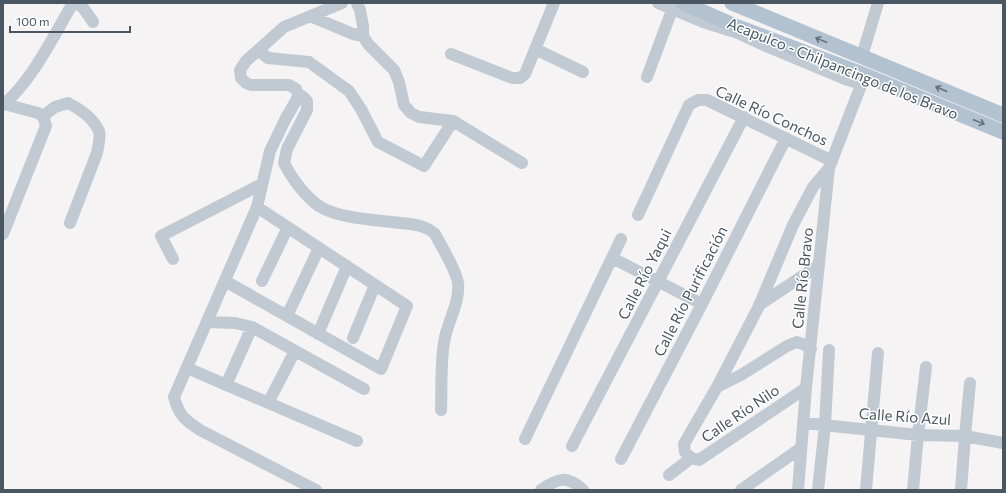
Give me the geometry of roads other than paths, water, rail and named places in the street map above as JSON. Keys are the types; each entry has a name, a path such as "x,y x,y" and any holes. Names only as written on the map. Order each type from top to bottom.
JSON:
{"main road":[{"path":"732,3 1003,115"},
{"name":"Acapulco - Chilpancingo de los Bravo","path":"678,6 738,27 863,79 1003,132"}],"street":[{"path":"3,104 23,84 72,3"},
{"path":"77,3 84,9 92,22"},
{"path":"342,3 284,27 246,61 240,70 241,78 252,86 289,85 296,89 298,94 307,101 307,110 287,149 284,163 305,193 319,206 348,216 413,224 429,229 435,234 456,274 458,285 457,300 445,337 442,354 441,410"},
{"path":"357,3 361,15 363,36 368,44 394,70 399,82 404,105 411,113 419,117 453,121 522,163"},
{"path":"451,54 512,78 520,78 525,74 554,3"},
{"path":"647,77 678,6 658,3"},
{"path":"862,56 878,3"},
{"path":"310,16 353,34 363,36"},
{"path":"535,49 583,72"},
{"path":"258,50 268,58 309,62 349,91 361,109 378,142 424,166 453,121"},
{"name":"Calle Río Bravo","path":"798,490 806,388 831,164 863,79"},
{"path":"298,94 297,99 270,151 257,207 174,397 177,409 184,420 200,430 316,490"},
{"name":"Calle Río Conchos","path":"638,215 689,105 698,100 708,100 744,117 786,138 831,164"},
{"path":"43,116 56,107 68,103 77,107 89,116 99,131 97,153 70,223"},
{"path":"3,104 38,113 43,116 46,126 8,208 3,234"},
{"name":"Calle Río Yaqui","path":"572,446 744,117"},
{"name":"Calle Río Purificación","path":"621,459 786,138"},
{"path":"669,475 691,458 685,452 684,444 759,306 793,225 813,187 831,164"},
{"path":"173,259 161,236 262,184"},
{"path":"225,281 381,369 407,306 257,207"},
{"path":"262,280 288,227"},
{"path":"525,439 621,239"},
{"path":"287,316 319,248"},
{"path":"612,258 702,304"},
{"path":"759,306 819,264"},
{"path":"318,334 347,266"},
{"path":"353,338 375,285"},
{"path":"207,322 235,323 252,327 364,389"},
{"path":"226,385 252,327"},
{"path":"716,387 741,375 787,346 797,342 811,349"},
{"path":"818,490 829,350"},
{"path":"268,403 295,351"},
{"path":"866,490 878,353"},
{"path":"913,490 926,367"},
{"path":"187,368 357,441"},
{"path":"962,490 970,383"},
{"name":"Calle Río Nilo","path":"691,458 699,460 806,388"},
{"name":"Calle Río Azul","path":"804,423 918,434 965,436 1003,442"},
{"path":"741,490 801,448"},
{"path":"542,490 559,480 568,480 584,490"}]}
